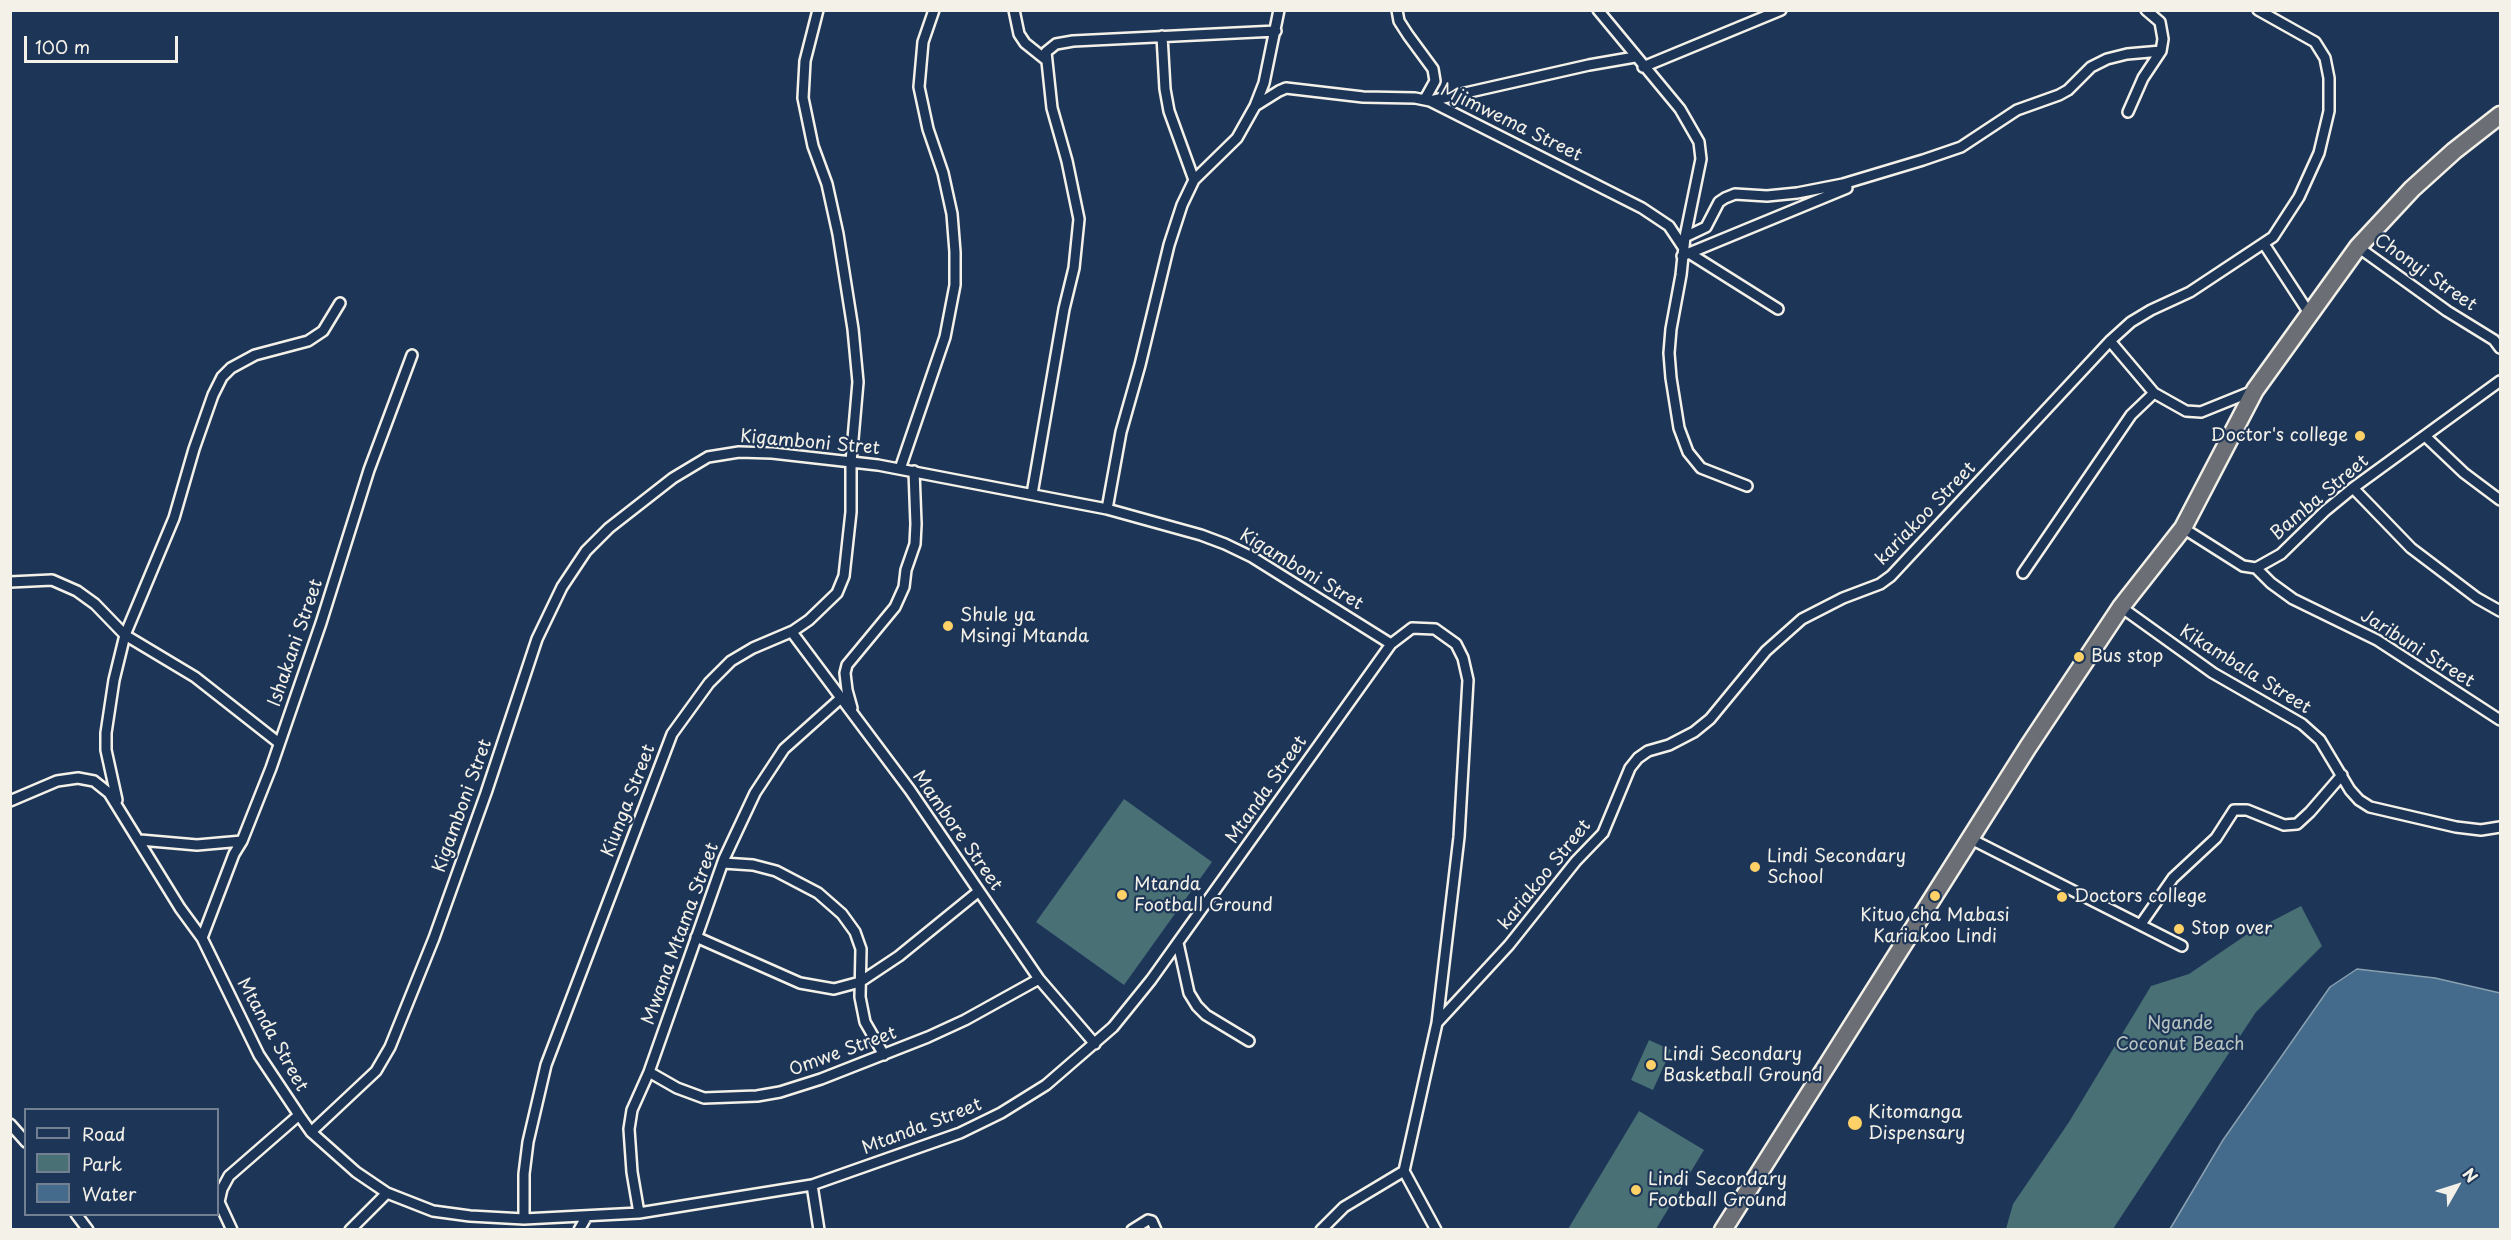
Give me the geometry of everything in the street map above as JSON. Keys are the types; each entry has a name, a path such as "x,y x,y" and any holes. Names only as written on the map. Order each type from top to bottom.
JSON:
{"highway":[{"path":"1723,1230 1927,909 1969,838 2121,607 2183,528 2255,390 2358,246 2412,189 2454,151 2500,115"}],"street":[{"name":"Kiunga Street","path":"524,1218 524,1174 528,1142 546,1065 672,734 710,683 731,661 801,625 837,593 844,576 852,499 851,462 858,382 853,329 838,234 827,184 813,146 803,98 805,61 818,10"},
{"path":"900,469 945,337 955,285 952,214 943,173 928,129 919,87 923,42 934,10"},
{"path":"1014,10 1018,34 1025,43 1045,59"},
{"path":"1256,106 1264,83 1279,10"},
{"path":"1397,10 1408,35 1433,69 1435,81 1428,100"},
{"path":"1598,10 1680,109 1699,142 1701,159 1671,329 1669,353 1679,428 1688,452 1701,468 1747,486"},
{"path":"1643,67 1781,10"},
{"path":"2128,112 2143,78 2161,51 2163,31 2160,22 2146,10"},
{"name":"kariakoo Street","path":"1437,1023 1509,945 1576,861 1603,833 1630,768 1638,758 1648,751 1681,740 1710,719 1766,651 1802,619 1843,598 1880,584 1891,576 2110,341 2131,322 2190,292 2273,237 2299,197 2319,153 2329,111 2330,78 2325,58 2315,42 2258,10"},
{"path":"1032,494 1064,309 1074,268 1079,219 1067,160 1052,108 1046,52 1056,44 1073,41 1276,31"},
{"path":"1162,36 1165,89 1169,111 1194,180"},
{"path":"1685,248 1706,227 1719,202 1735,194 1767,196 1843,184 1961,147 2017,110 2068,90 2091,67 2107,59 2127,54 2161,51"},
{"path":"1428,100 1635,57"},
{"name":"Mjimwema Street","path":"1107,509 1121,432 1169,245 1194,180 1237,138 1256,106 1286,88 1363,97 1428,100 1642,208 1669,226 1685,248"},
{"path":"1685,248 1891,170"},
{"path":"2264,244 2309,313"},
{"name":"Chonyi Street","path":"2358,246 2447,311 2494,340 2500,348"},
{"path":"1685,248 1778,309"},
{"path":"118,806 106,750 106,733 114,680 125,635 174,518 204,418 222,376 231,368 255,355 308,341 323,331 340,303"},
{"path":"2110,341 2154,393 2186,411 2201,412 2255,390"},
{"name":"Ishakani Street","path":"202,938 279,743 321,623 369,470 412,355"},
{"name":"Bamba Street","path":"2256,568 2282,554 2325,511 2353,488 2500,381"},
{"path":"2023,573 2130,415 2154,393"},
{"path":"2425,436 2464,473 2500,500"},
{"name":"Kigamboni Stret","path":"311,1132 375,1071 390,1047 434,938 486,793 537,639 562,587 586,551 609,528 665,483 689,466 708,457 739,452 772,453 914,471 1107,509 1202,535 1252,557 1391,644"},
{"path":"853,714 847,690 845,673 847,664 900,598 915,544 914,471"},
{"path":"2353,488 2411,548 2477,598 2500,611"},
{"path":"2183,528 2243,566 2256,568"},
{"name":"Jaribuni Street","path":"2256,568 2271,583 2293,599 2377,640 2500,720"},
{"path":"10,582 52,580 64,584 95,604 125,635 195,677 279,743"},
{"name":"Kikambala Street","path":"2121,607 2213,673 2302,724 2320,740 2359,800 2383,811 2456,827 2481,830 2500,827"},
{"name":"Mtanda Street","path":"10,801 57,782 78,778 94,780 118,806 180,908 202,938 259,1054 311,1132 356,1172 387,1193 415,1205 447,1214 524,1218 639,1213 812,1185 960,1133 1001,1113 1046,1085 1113,1027 1178,943 1391,644 1412,628 1435,629 1456,644 1463,658 1468,680 1459,837 1437,1023 1404,1171"},
{"name":"Mambore Street","path":"794,635 910,790 1039,979 1095,1044"},
{"name":"Mwana Mtama Street","path":"639,1213 632,1172 629,1129 632,1110 649,1072 723,863 755,793 784,749 841,698"},
{"path":"2141,924 2168,885 2216,838 2234,810 2247,810 2284,825 2296,824 2310,812 2342,775"},
{"path":"1969,838 2182,946"},
{"path":"140,840 197,845 242,841"},
{"path":"723,863 753,865 776,871 818,893 842,914 855,932 861,949 860,997 866,1022 884,1055"},
{"path":"696,937 800,983 834,989 861,982 899,956 979,891"},
{"path":"1178,943 1189,993 1197,1006 1206,1016 1249,1041"},
{"name":"Omwe Street","path":"649,1072 677,1088 704,1098 757,1096 821,1079 884,1055 965,1020 1039,979"},
{"path":"232,1230 219,1202 222,1189 229,1176 299,1115"},
{"path":"10,1124 24,1140"},
{"path":"1321,1230 1344,1208 1404,1171 1436,1230"},
{"path":"812,1185 819,1230"},
{"path":"350,1230 387,1193"},
{"path":"77,1216 88,1230"},
{"path":"579,1230 586,1216"},
{"path":"1132,1230 1148,1220 1152,1221 1156,1230"}],"green space":[{"name":"Mtanda Football Ground","path":"1124,799 1212,862 1124,985 1036,922"},
{"name":"Ngande Coconut Beach","path":"2301,906 2322,946 2256,1012 2113,1229 2006,1229 2013,1204 2069,1122 2151,986 2189,974 2249,933"},
{"name":"Lindi Secondary Basketball Ground","path":"1649,1040 1671,1050 1653,1090 1631,1080"},
{"name":"Lindi Secondary Football Ground","path":"1639,1111 1704,1150 1656,1229 1568,1229"}],"water":[{"path":"2357,969 2435,978 2500,993 2500,1229 2170,1229 2223,1140 2330,987"}],"place":[{"name":"Doctor's college","path":"2360,436"},
{"name":"Shule ya Msingi Mtanda","path":"948,626"},
{"name":"Bus stop","path":"2079,657"},
{"name":"Lindi Secondary School","path":"1755,867"},
{"name":"Mtanda Football Ground","path":"1122,895"},
{"name":"Kituo cha Mabasi Kariakoo Lindi","path":"1935,896"},
{"name":"Doctors college","path":"2062,897"},
{"name":"Stop over","path":"2179,929"},
{"name":"Lindi Secondary Basketball Ground","path":"1651,1065"},
{"name":"Kitomanga Dispensary","path":"1855,1123"},
{"name":"Lindi Secondary Football Ground","path":"1636,1190"}]}
